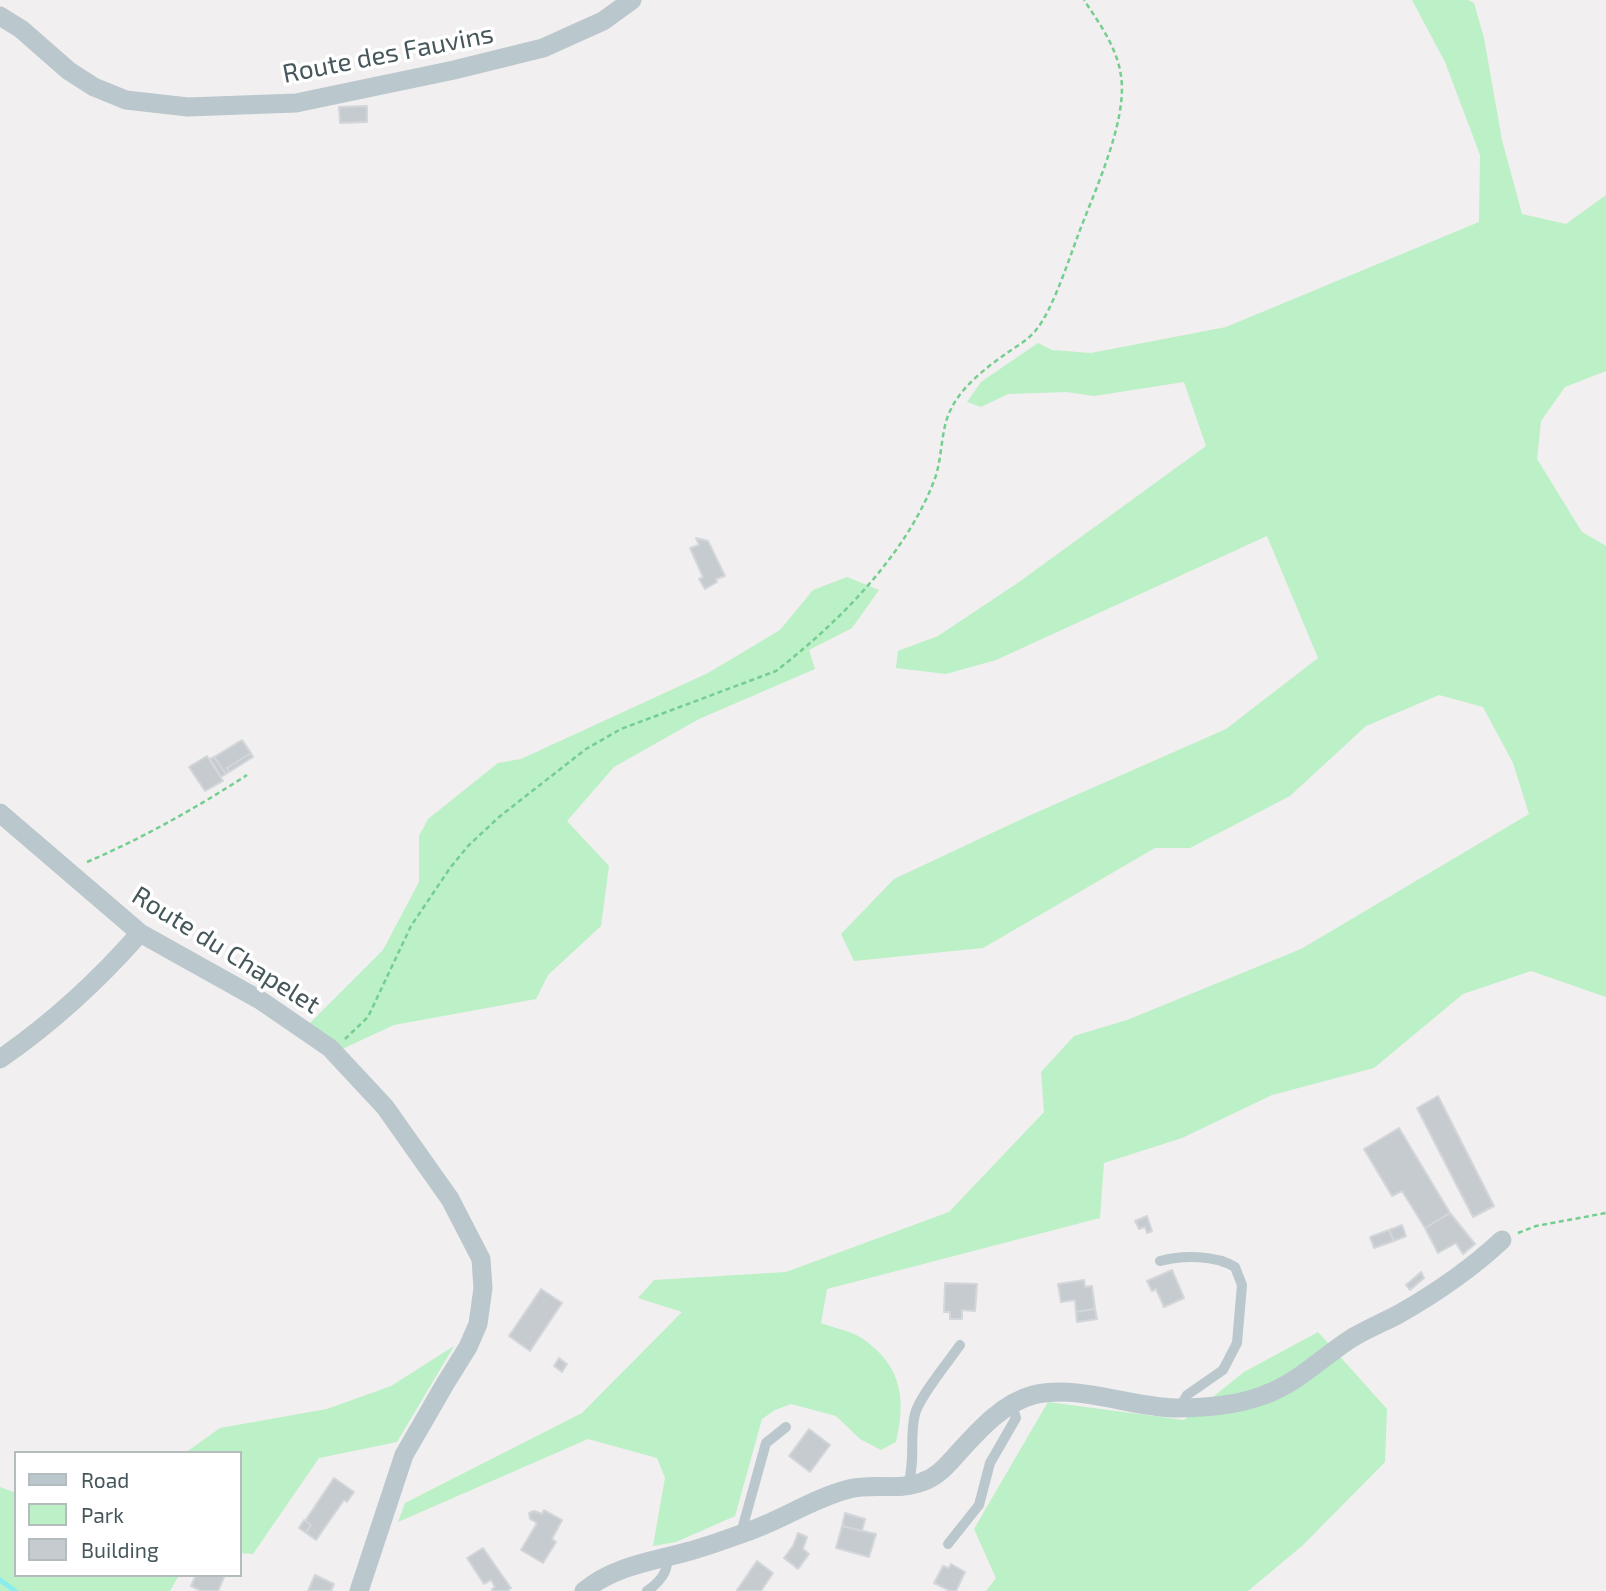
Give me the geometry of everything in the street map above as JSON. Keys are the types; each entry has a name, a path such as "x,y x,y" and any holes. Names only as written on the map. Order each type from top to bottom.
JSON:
{"street":[{"name":"Route des Fauvins","path":"0,16 21,29 69,71 94,88 126,100 188,107 296,103 454,70 543,48 603,20 632,0"},
{"name":"Route du Chapelet","path":"0,813 140,933 260,1000 330,1048 385,1107 450,1199 481,1259 484,1289 478,1324 468,1347 404,1455 359,1591"},
{"path":"0,1059 76,1001 140,933"},
{"path":"584,1591 611,1573 702,1548 841,1491 922,1482 942,1472 993,1418 1012,1404 1034,1395 1056,1393 1180,1408 1232,1404 1262,1396 1286,1386 1351,1339 1400,1313 1476,1264 1502,1240"}],"lane":[{"path":"1160,1261 1173,1257 1223,1260 1235,1267 1241,1285 1237,1343 1223,1370 1187,1395 1180,1408"},
{"path":"908,1485 914,1466 913,1424 916,1409 960,1345"},
{"path":"948,1544 979,1505 990,1463 1016,1418 1012,1404"},
{"path":"741,1534 766,1443 786,1427"},
{"path":"647,1591 664,1574 668,1565 667,1557"}],"path":[{"path":"330,1048 345,1039 368,1017 411,926 468,846 499,817 586,749 621,729 776,671 850,604 901,543 934,480 950,409 974,378 1023,343 1041,324 1065,271 1111,145 1123,92 1121,74 1106,33 1084,0"},
{"path":"68,871 124,847 247,775"},
{"path":"1502,1240 1536,1226 1606,1213"}],"green space":[{"path":"1412,0 1468,0 1474,3 1484,38 1502,140 1522,214 1566,224 1606,195 1606,371 1565,387 1541,421 1537,459 1582,532 1606,546 1606,997 1531,971 1463,994 1374,1068 1272,1095 1182,1138 1104,1163 1100,1218 827,1289 821,1323 859,1336 876,1349 893,1372 898,1384 901,1412 896,1442 881,1450 860,1439 836,1416 791,1404 775,1410 762,1419 735,1516 676,1542 653,1546 665,1478 657,1458 588,1439 398,1522 405,1503 582,1413 682,1312 638,1298 654,1280 786,1272 949,1212 1044,1112 1041,1072 1074,1036 1127,1020 1301,949 1529,814 1513,763 1483,707 1439,695 1366,726 1290,796 1190,848 1155,848 983,948 854,961 841,934 894,879 1226,729 1318,658 1267,536 996,660 946,674 896,668 898,651 938,636 1019,582 1206,446 1184,382 1094,396 1066,392 1008,394 981,407 967,402 981,382 1038,343 1052,350 1091,353 1226,327 1479,222 1480,155 1445,62"},
{"path":"847,577 879,590 852,628 809,650 815,669 699,719 614,767 567,821 609,866 601,926 548,975 536,999 394,1025 340,1050 309,1024 383,950 419,882 419,836 428,819 498,763 521,759 708,673 780,630 813,590"},
{"path":"1318,1332 1387,1409 1385,1462 1303,1545 1248,1591 986,1591 996,1578 974,1529 1048,1402 1184,1420 1244,1372"},
{"path":"454,1346 397,1442 319,1458 253,1554 242,1553 242,1451 188,1451 220,1428 327,1409 391,1386"},
{"path":"0,1487 14,1492 14,1577 178,1577 170,1591 0,1591"}],"building":[{"path":"367,106 367,122 340,123 339,107"},
{"path":"696,538 708,541 725,576 716,579 717,582 705,589 699,579 703,577 690,548 699,545"},
{"path":"242,740 251,753 227,768 229,772 226,774 214,757"},
{"path":"251,753 253,757 229,772 227,768"},
{"path":"207,756 223,781 205,791 189,767"},
{"path":"214,757 226,774 221,777 210,759"},
{"path":"1438,1096 1494,1206 1473,1217 1417,1108"},
{"path":"1399,1128 1450,1213 1425,1228 1402,1191 1392,1196 1364,1149"},
{"path":"1450,1213 1475,1244 1463,1254 1456,1243 1438,1253 1425,1228"},
{"path":"1147,1216 1152,1231 1147,1233 1145,1227 1139,1229 1135,1221"},
{"path":"1402,1225 1406,1236 1394,1241 1389,1230"},
{"path":"1389,1230 1394,1241 1374,1248 1370,1237"},
{"path":"1172,1270 1184,1298 1164,1307 1156,1289 1152,1291 1147,1281"},
{"path":"1421,1272 1424,1278 1410,1290 1406,1285"},
{"path":"1084,1280 1085,1287 1092,1286 1095,1309 1076,1312 1075,1300 1061,1302 1058,1284"},
{"path":"945,1283 977,1284 975,1311 962,1310 962,1319 950,1319 950,1312 944,1312"},
{"path":"541,1289 562,1303 530,1351 509,1336"},
{"path":"1095,1309 1097,1319 1077,1322 1076,1312"},
{"path":"559,1358 567,1364 562,1372 554,1366"},
{"path":"809,1429 830,1445 810,1472 789,1456"},
{"path":"334,1478 354,1492 347,1502 344,1500 316,1540 306,1533 311,1525 305,1521"},
{"path":"544,1510 562,1520 552,1539 556,1542 543,1563 521,1550 537,1523 530,1519 529,1513 534,1511 542,1514"},
{"path":"845,1513 865,1519 862,1531 842,1526"},
{"path":"304,1520 311,1525 306,1533 299,1528"},
{"path":"842,1526 876,1534 869,1557 836,1548"},
{"path":"798,1533 807,1537 803,1549 809,1554 798,1569 784,1558"},
{"path":"483,1548 511,1588 507,1591 493,1591 495,1587 491,1580 484,1584 467,1558"},
{"path":"757,1561 773,1573 761,1591 737,1590"},
{"path":"951,1564 965,1572 956,1591 934,1583 943,1566 949,1568"},
{"path":"315,1575 334,1584 331,1591 308,1591"},
{"path":"195,1577 224,1577 218,1591 201,1591 191,1586"}],"waterway":[{"path":"0,1580 15,1591"}]}
